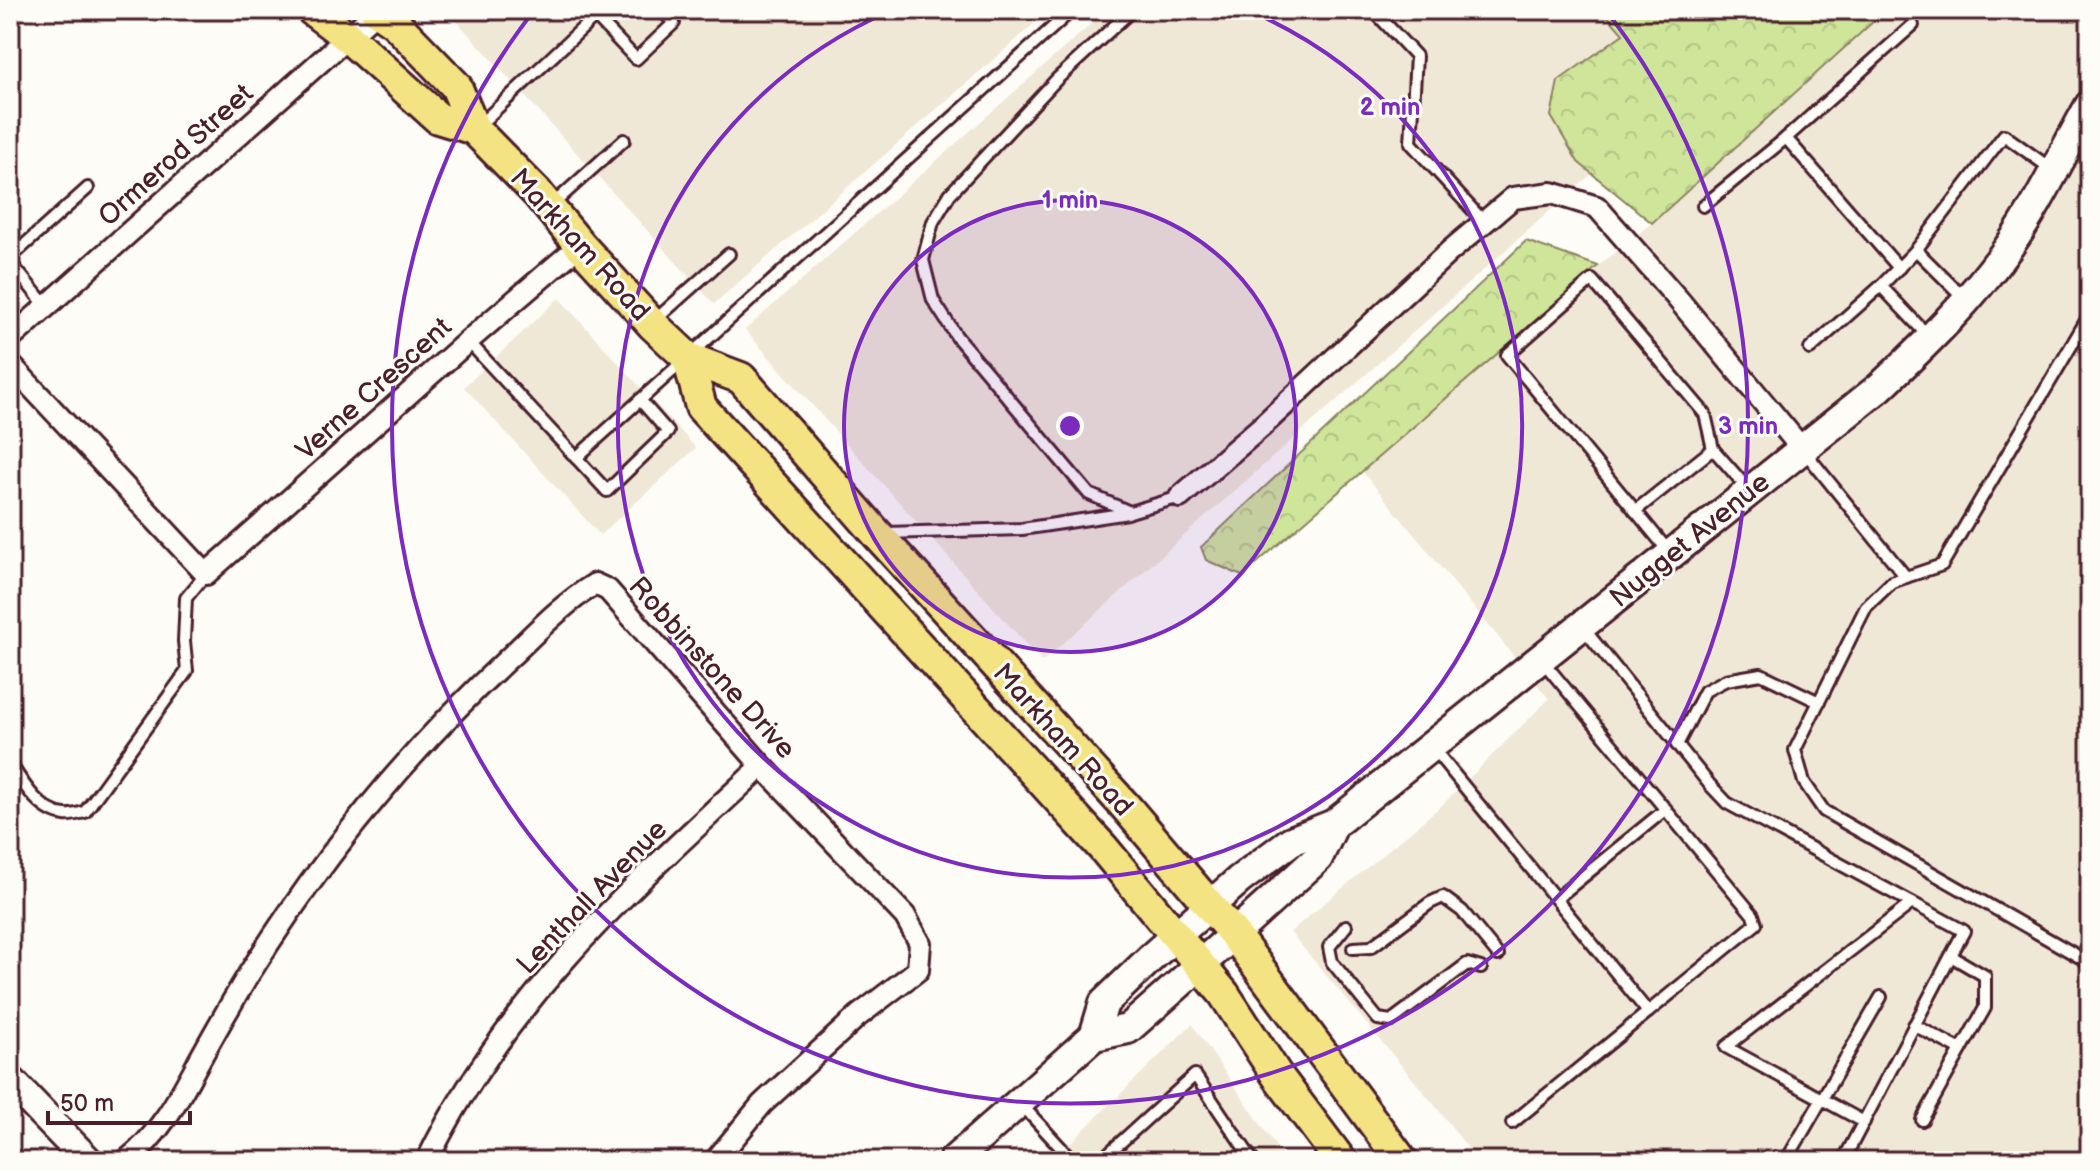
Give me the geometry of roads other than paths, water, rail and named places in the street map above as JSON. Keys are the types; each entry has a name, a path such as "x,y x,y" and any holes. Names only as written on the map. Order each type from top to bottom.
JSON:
{"main road":[{"name":"Markham Road","path":"312,10 349,38 438,118 474,129"},
{"name":"Markham Road","path":"377,10 395,23 456,86 474,129 652,324 688,358 741,378 876,533 1125,806 1233,933 1402,1161"},
{"name":"Markham Road","path":"688,358 701,407 1104,849 1177,935 1224,994 1276,1074 1341,1161"}],"street":[{"name":"Ormerod Street","path":"10,339 377,10"},
{"name":"Nugget Avenue","path":"1334,824 1318,858 1128,1029 1094,1036 1104,1003 1239,880 1291,841 1334,824 1880,387 1931,340 1967,301 2009,246 2090,106"},
{"path":"1180,497 1513,198 1552,193 1597,207 1643,257 1802,449"},
{"name":"Verne Crescent","path":"206,574 580,245"},
{"path":"10,364 206,574"},
{"name":"Robbinstone Drive","path":"126,1161 169,1117 229,1005 333,849 403,765 480,684 574,597 595,584 608,590 762,766 905,916 916,933 920,956 918,970 858,1016 783,1083 715,1161"},
{"name":"Lenthall Avenue","path":"427,1161 446,1121 509,1025 552,972 589,930 762,766"},
{"path":"953,1161 1094,1036"},
{"path":"10,1080 88,1161"}],"lane":[{"path":"474,129 599,13 636,59 674,23 662,10"},
{"path":"576,458 1072,10"},
{"path":"1130,512 1089,494 967,349 933,300 923,260 933,222 950,194 1057,79 1132,10"},
{"path":"1373,10 1416,56 1411,143 1484,222"},
{"path":"1703,206 1786,138 1913,25"},
{"path":"1810,349 1881,286 1916,250 2004,135 2054,171"},
{"path":"1786,138 1899,268"},
{"path":"549,208 624,140"},
{"path":"46,306 10,260 88,188"},
{"path":"1916,250 1967,301"},
{"path":"652,324 729,254"},
{"path":"1671,554 1507,355 1592,280 1705,414 1713,449 1750,492"},
{"path":"1881,286 1931,340"},
{"path":"2090,314 1942,565 1892,582 1866,607 1795,750 1804,782 1824,811 2090,963"},
{"path":"468,341 607,491 668,432 640,400"},
{"path":"1635,511 1713,449"},
{"path":"1802,449 1906,577"},
{"path":"876,533 1022,529 1130,512 1180,497"},
{"name":"Verne Crescent","path":"10,763 22,783 46,808 66,815 85,812 187,671 184,641 186,598 206,574"},
{"path":"1581,626 1727,803 1964,931 1843,1161"},
{"path":"1512,1123 1756,924 1753,915 1541,659"},
{"path":"1677,745 1705,691 1726,680 1761,674 1819,702"},
{"path":"1431,745 1648,1012"},
{"path":"1557,898 1666,809"},
{"path":"1353,948 1371,947 1430,903 1443,897 1462,911 1498,955"},
{"path":"1864,1122 1726,1047 1912,903"},
{"path":"1346,926 1329,947 1332,962 1378,1019 1391,1021 1467,964 1481,968"},
{"path":"1922,1120 1985,1008 1985,976 1951,956"},
{"path":"1786,1161 1881,997"},
{"path":"1914,1025 1961,1050"},
{"path":"1100,1161 1195,1075 1253,1161"},
{"path":"1019,1102 1073,1161"}]}
